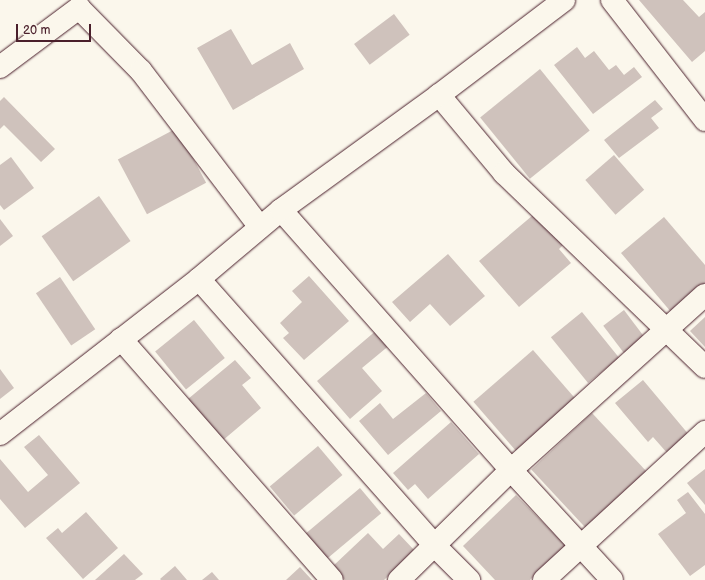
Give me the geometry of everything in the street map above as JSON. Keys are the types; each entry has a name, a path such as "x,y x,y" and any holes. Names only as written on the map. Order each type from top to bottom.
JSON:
{"street":[{"path":"0,434 199,279 259,226 439,95 564,0"},
{"path":"612,0 705,120"},
{"path":"0,67 77,4 141,71 259,226"},
{"path":"439,95 504,173 705,366"},
{"path":"281,210 511,470 612,580"},
{"path":"199,279 436,547 469,580"},
{"path":"399,580 436,547 511,470 705,295"},
{"path":"122,339 332,580"},
{"path":"544,580 705,432"}],"building":[{"path":"639,0 683,0 699,17 705,12 705,51 692,62"},
{"path":"394,14 410,35 370,65 354,44"},
{"path":"231,29 252,65 290,43 304,69 233,110 197,48"},
{"path":"577,47 585,58 594,51 609,70 616,65 624,75 634,67 642,77 593,114 554,65"},
{"path":"540,69 590,130 530,179 480,117"},
{"path":"4,97 55,149 41,162 4,125 0,129 0,101"},
{"path":"655,100 663,109 651,118 659,128 619,158 604,140"},
{"path":"177,128 206,183 147,214 118,159"},
{"path":"614,155 644,190 615,215 585,180"},
{"path":"11,157 34,188 4,210 0,205 0,165"},
{"path":"99,196 131,241 73,281 42,236"},
{"path":"539,210 566,242 559,249 571,263 519,307 479,261"},
{"path":"664,217 705,265 705,283 671,312 621,253"},
{"path":"0,219 13,236 0,246"},
{"path":"448,254 485,296 450,326 430,304 410,322 392,302"},
{"path":"309,276 349,321 304,360 283,338 289,333 280,323 302,302 292,291"},
{"path":"60,277 95,329 71,345 36,293"},
{"path":"624,310 645,338 624,354 603,326"},
{"path":"582,312 619,358 588,383 551,337"},
{"path":"705,317 705,347 690,331"},
{"path":"194,320 225,358 186,390 155,351"},
{"path":"378,329 391,344 362,368 382,391 350,419 317,381"},
{"path":"533,350 579,403 519,455 473,402"},
{"path":"235,360 251,378 242,385 261,408 222,441 188,399"},
{"path":"0,369 14,388 0,399"},
{"path":"643,380 690,436 668,454 653,437 648,442 615,403"},
{"path":"426,393 441,411 388,455 359,421 380,403 393,419"},
{"path":"592,413 647,472 587,529 531,470"},
{"path":"451,422 479,454 428,499 415,484 408,490 393,473"},
{"path":"39,435 80,483 25,528 0,499 0,459 28,492 48,475 24,447"},
{"path":"318,446 342,475 294,516 270,486"},
{"path":"705,469 705,505 687,483"},
{"path":"360,488 381,513 326,560 305,534"},
{"path":"688,492 705,514 705,565 690,576 658,534 686,513 677,500"},
{"path":"516,495 566,546 530,580 495,580 463,546"},
{"path":"86,512 118,548 83,579 46,538 58,528 62,533"},
{"path":"368,533 383,549 399,534 415,551 384,580 345,580 332,567"},
{"path":"124,554 143,574 135,580 95,580"},
{"path":"175,566 187,580 160,579"},
{"path":"300,567 312,580 286,580"},
{"path":"212,572 219,580 202,580"}]}
